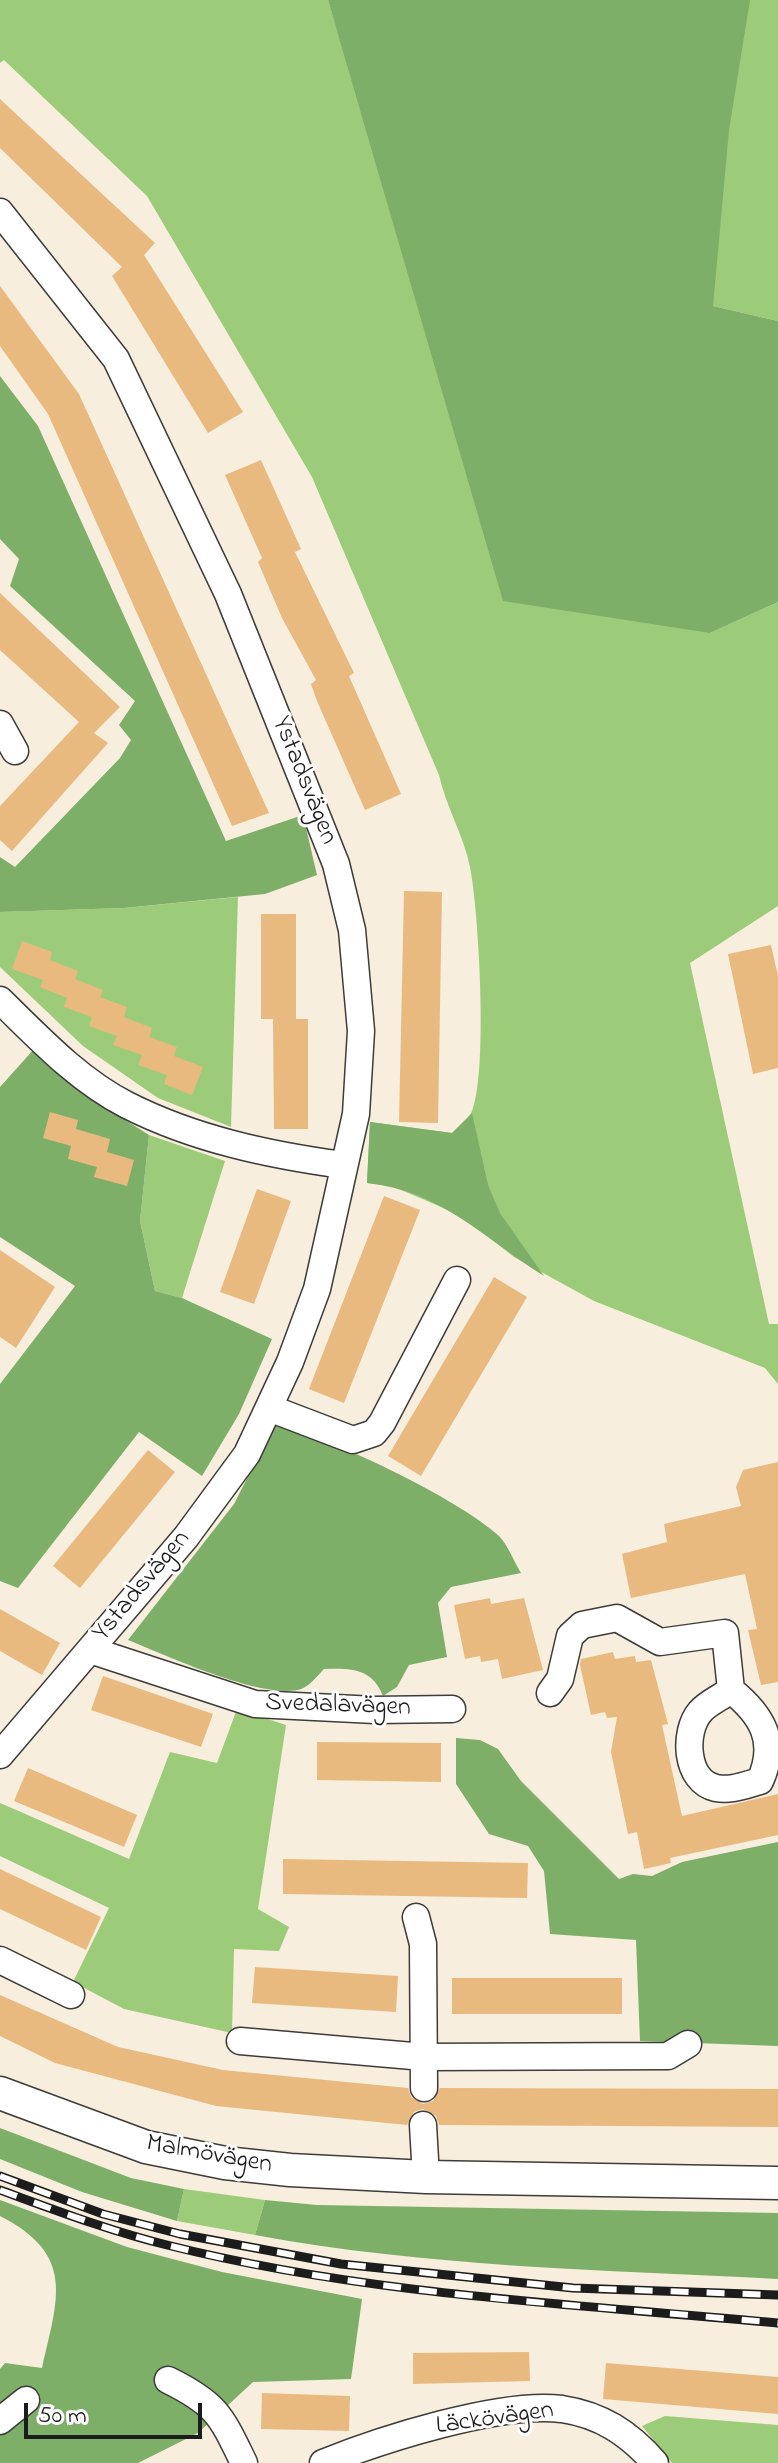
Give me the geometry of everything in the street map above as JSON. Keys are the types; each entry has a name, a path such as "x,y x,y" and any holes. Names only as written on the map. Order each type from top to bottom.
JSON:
{"street":[{"name":"Ystadsvägen","path":"0,212 116,359 228,594 336,864 352,930 361,1031 356,1114 317,1289 247,1454 223,1490 0,1755"},
{"path":"0,724 15,751"},
{"path":"0,1000 50,1049 126,1105 226,1142 292,1158 343,1165"},
{"path":"269,1408 353,1440 374,1433 457,1280"},
{"path":"550,1693 560,1679 570,1636 582,1625 602,1618 617,1618 660,1642 725,1633 731,1690"},
{"name":"Svedalavägen","path":"90,1650 255,1704 375,1710 452,1709"},
{"path":"416,1917 423,1944 424,2088"},
{"path":"0,1960 71,1995"},
{"path":"240,2041 424,2057 668,2056 688,2044"},
{"name":"Malmövägen","path":"0,2093 146,2147 225,2163 290,2170 426,2177 778,2183"},
{"path":"423,2125 426,2177"},
{"path":"168,2380 201,2396 221,2416 244,2463"},
{"path":"0,2391 26,2400 0,2421"},
{"name":"Läckövägen","path":"323,2463 444,2423 559,2409 608,2423 632,2437 655,2463"}],"green space":[{"path":"0,0 328,0 352,79 710,633 778,602 778,906 690,963 769,1324 778,1324 778,1384 765,1368 594,1301 514,1257 462,1216 392,1186 367,1183 370,1122 452,1133 472,1111 477,1091 481,1028 476,919 467,855 439,775 312,477 147,196 4,60 0,63"},
{"path":"328,0 750,0 729,130 713,306 778,321 778,602 710,633 503,601"},
{"path":"750,0 778,0 778,321 713,306 623,126"},
{"path":"0,376 38,426 226,841 303,815 317,875 265,894 124,908 0,912 0,857 15,867 120,758 131,740 119,725 135,701 10,586 19,559 0,539"},
{"path":"238,897 231,1127 158,1098 83,1046 0,967 0,912 124,908"},
{"path":"34,1049 81,1092 149,1135 140,1221 155,1291 182,1298 272,1339 239,1414 202,1476 139,1432 18,1588 0,1581 0,1384 75,1286 0,1237 0,1087"},
{"path":"472,1113 488,1185 500,1213 544,1276 440,1206 394,1188 367,1183 370,1122 452,1133"},
{"path":"149,1135 225,1161 182,1298 155,1291 140,1221"},
{"path":"274,1425 326,1441 358,1455 454,1504 499,1536 521,1573 451,1587 438,1603 447,1657 409,1665 397,1687 383,1696 373,1680 352,1670 324,1669 301,1689 264,1689 215,1675 128,1640 234,1504"},
{"path":"237,1709 286,1725 258,1909 289,1927 279,1951 234,1949 232,2033 124,2009 73,1982 109,1908 0,1856 0,1803 129,1859 170,1752 217,1763"},
{"path":"456,1738 480,1740 498,1749 521,1781 619,1879 633,1874 652,1876 682,1862 778,1842 778,2046 640,2041 636,1940 550,1934 544,1871 528,1846 489,1834 456,1784"},
{"path":"0,2128 131,2178 184,2189 177,2221 82,2192 0,2159"},
{"path":"184,2189 265,2200 255,2235 177,2221"},
{"path":"0,2200 127,2247 222,2272 362,2299 351,2379 253,2382 198,2433 138,2463 0,2463 0,2369 5,2363 42,2368 53,2320 56,2280 41,2246 0,2216"},
{"path":"265,2200 317,2205 778,2213 778,2279 516,2266 320,2246 255,2235"},
{"path":"665,2416 778,2425 778,2463 672,2463 642,2426"}],"building":[{"path":"0,99 155,243 144,255 243,412 208,433 112,276 122,267 0,148"},
{"path":"0,286 79,394 269,813 232,826 48,414 0,346"},
{"path":"261,460 301,549 295,552 354,673 349,676 401,794 365,810 317,701 311,684 316,680 282,618 258,562 262,558 225,475"},
{"path":"0,593 120,707 94,733 108,743 12,851 0,840 0,806 79,722 0,650"},
{"path":"404,891 442,892 438,1123 399,1122"},
{"path":"261,914 296,914 296,1019 308,1019 308,1129 274,1129 273,1019 261,1019"},
{"path":"22,941 52,952 50,960 78,971 75,979 103,990 100,997 127,1007 124,1017 152,1028 149,1037 177,1047 174,1056 203,1067 192,1095 164,1084 167,1075 138,1065 142,1055 113,1045 117,1036 89,1026 92,1017 64,1007 67,998 40,987 43,980 12,969"},
{"path":"771,945 778,976 778,1068 753,1074 728,954"},
{"path":"50,1112 78,1120 76,1129 110,1139 107,1152 134,1160 127,1186 94,1177 97,1167 68,1159 71,1146 43,1138"},
{"path":"257,1189 291,1201 254,1304 220,1292"},
{"path":"384,1196 420,1210 344,1403 309,1389"},
{"path":"0,1250 55,1287 16,1348 0,1337"},
{"path":"494,1277 527,1297 421,1476 388,1456"},
{"path":"148,1450 175,1472 80,1588 53,1566"},
{"path":"778,1462 778,1682 761,1685 748,1630 757,1629 745,1574 631,1598 622,1554 667,1542 664,1524 741,1506 736,1487 743,1470"},
{"path":"490,1598 491,1604 524,1598 543,1670 502,1679 498,1659 481,1662 480,1656 465,1659 454,1605"},
{"path":"0,1609 60,1643 42,1675 0,1651"},
{"path":"613,1652 615,1659 635,1656 636,1662 651,1660 668,1724 662,1725 682,1816 778,1794 778,1835 670,1858 671,1863 644,1869 637,1832 628,1834 611,1752 617,1717 607,1718 605,1712 591,1715 580,1665 581,1659"},
{"path":"103,1676 213,1714 201,1747 91,1710"},
{"path":"317,1742 441,1743 441,1782 317,1780"},
{"path":"28,1768 137,1815 124,1847 14,1801"},
{"path":"283,1859 528,1863 527,1898 283,1894"},
{"path":"0,1869 101,1917 86,1950 0,1909"},
{"path":"255,1967 398,1976 396,2012 252,2003"},
{"path":"452,1978 622,1978 622,2014 452,2014"},
{"path":"0,1995 118,2047 223,2070 408,2088 411,2097 423,2104 433,2101 440,2088 778,2089 778,2127 439,2125 436,2116 423,2109 414,2112 407,2125 216,2106 55,2063 0,2036"},
{"path":"529,2352 530,2381 413,2384 413,2353"},
{"path":"606,2363 778,2377 778,2414 603,2399"},
{"path":"262,2393 350,2396 349,2431 261,2429"}],"railway":[{"path":"0,2176 103,2214 180,2234 341,2264 573,2288 778,2295"},
{"path":"0,2190 146,2239 318,2276 471,2296 778,2323"}]}
